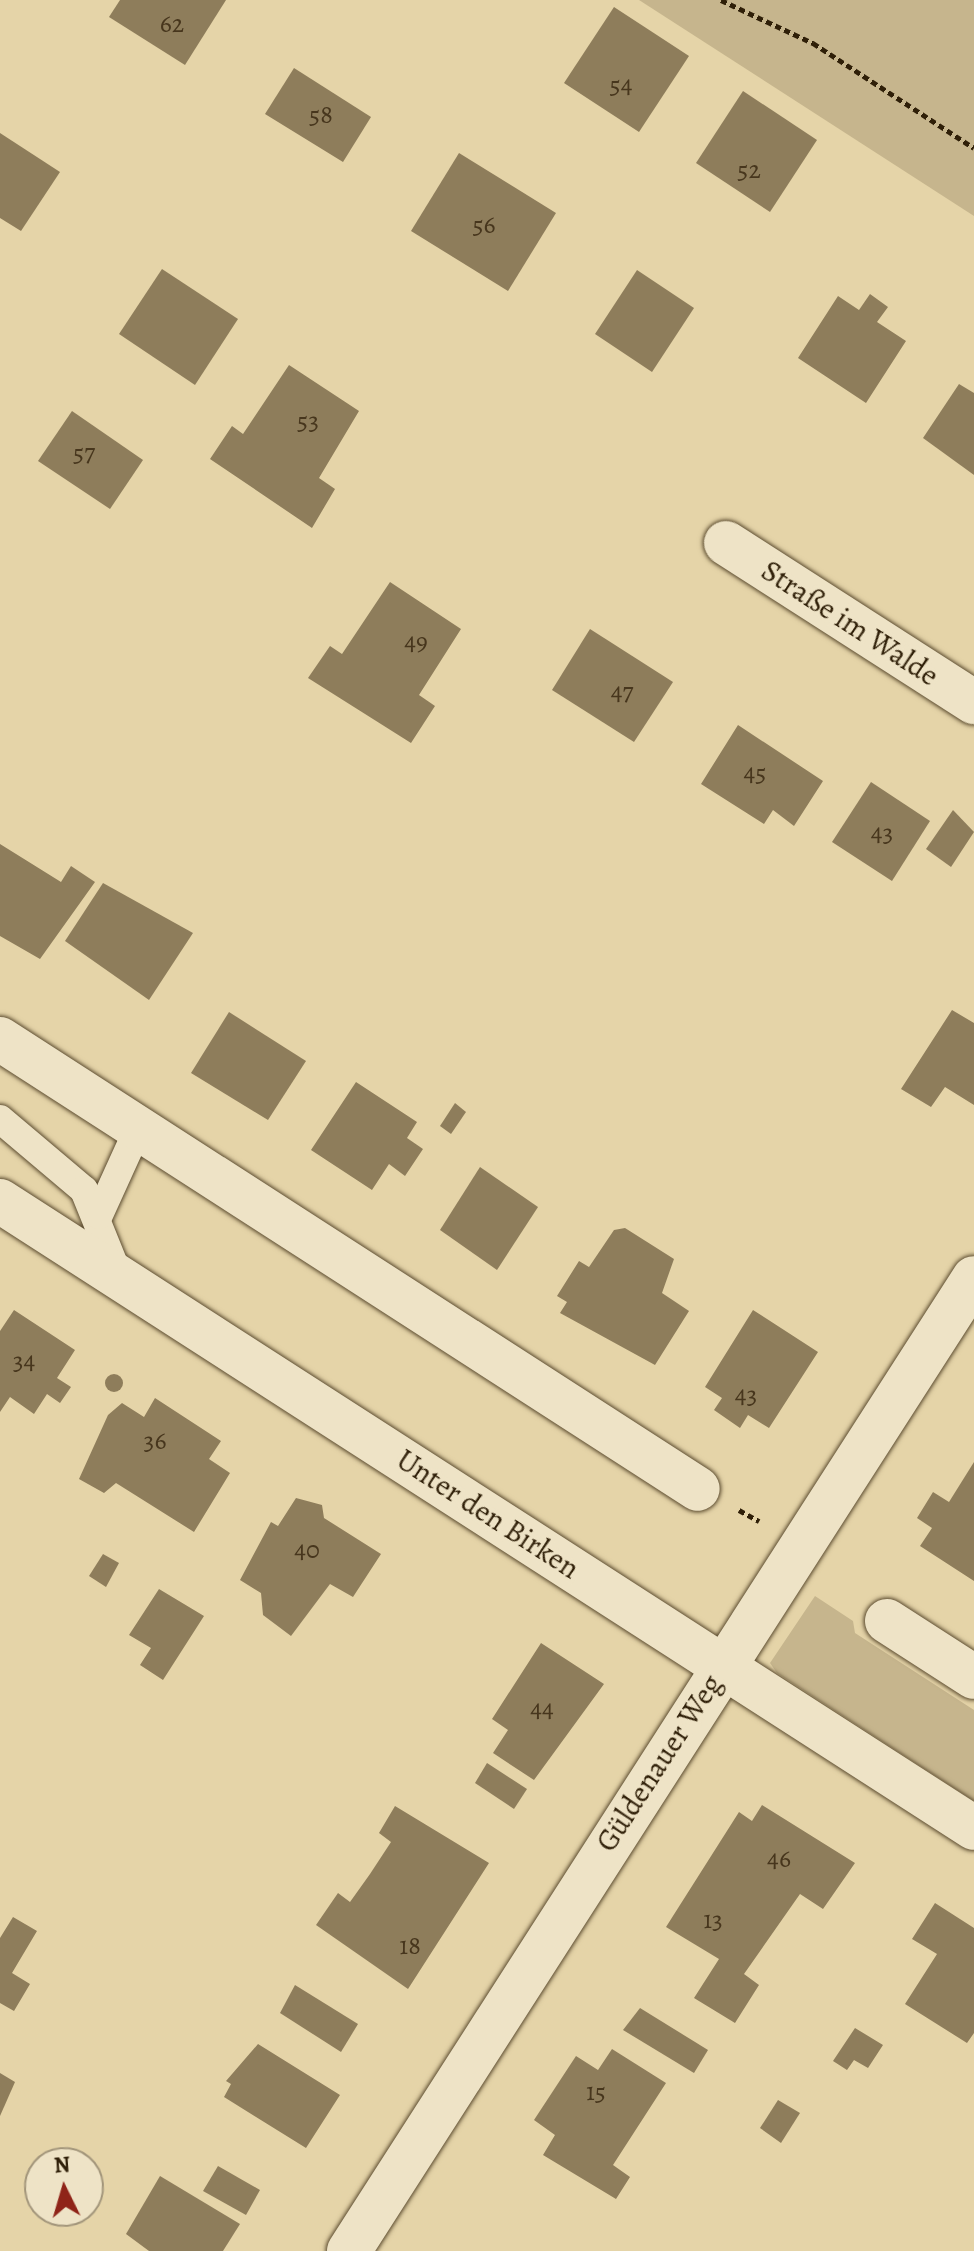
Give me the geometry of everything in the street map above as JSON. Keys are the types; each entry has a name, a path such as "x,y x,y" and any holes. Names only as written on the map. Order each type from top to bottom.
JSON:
{"street":[{"name":"Straße im Walde","path":"726,543 974,702"},
{"path":"0,1039 698,1489"},
{"name":"Unter den Birken","path":"0,1201 118,1274 974,1828"},
{"name":"Güldenauer Weg","path":"349,2251 974,1278"},
{"path":"887,1621 974,1677"}],"lane":[{"path":"0,1119 84,1190 99,1215 118,1274"},
{"path":"99,1215 139,1127"}],"path":[{"path":"721,0 813,43 974,148"}],"shaded area":[{"path":"639,0 974,0 974,216"},
{"path":"815,1596 853,1621 855,1633 974,1710 974,1801 777,1673 770,1663"}],"building":[{"path":"120,0 226,0 185,65 109,17"},
{"path":"614,7 689,56 639,132 564,83"},
{"path":"294,68 371,117 343,162 265,114"},
{"path":"743,91 817,140 770,212 696,163"},
{"path":"0,133 60,172 21,231 0,218"},
{"path":"459,153 556,213 508,291 411,231"},
{"path":"162,269 238,319 195,385 119,334"},
{"path":"637,270 694,308 652,372 595,334"},
{"path":"870,294 888,307 877,322 906,341 866,403 798,358 838,296 859,310"},
{"path":"289,365 359,411 319,478 335,489 312,528 210,459 232,426 243,434"},
{"path":"959,384 974,393 974,475 923,438"},
{"path":"72,411 143,460 110,509 38,461"},
{"path":"390,582 461,629 419,695 435,706 411,743 308,678 330,646 342,654"},
{"path":"590,629 673,682 634,742 552,690"},
{"path":"738,725 823,781 794,826 773,810 764,824 701,784"},
{"path":"871,782 930,821 892,881 832,842"},
{"path":"953,810 974,832 951,867 926,849"},
{"path":"0,844 61,882 71,866 95,882 40,959 0,936"},
{"path":"103,883 193,933 149,1000 65,941"},
{"path":"952,1010 974,1023 974,1105 945,1087 931,1107 901,1089"},
{"path":"229,1012 306,1061 268,1120 191,1073"},
{"path":"356,1082 417,1122 407,1138 423,1149 405,1176 389,1164 372,1190 311,1150"},
{"path":"455,1103 466,1112 451,1134 440,1126"},
{"path":"480,1167 538,1207 497,1270 440,1230"},
{"path":"625,1228 674,1259 662,1293 689,1311 655,1365 560,1313 567,1302 557,1296 579,1261 589,1267 614,1230"},
{"path":"14,1310 75,1350 57,1378 71,1387 60,1403 47,1394 34,1414 10,1397 0,1412 0,1331"},
{"path":"753,1310 818,1352 769,1428 748,1415 740,1428 714,1410 722,1398 705,1387"},
{"path":"114,1374 123,1383 114,1392 105,1383"},
{"path":"155,1398 221,1441 209,1459 230,1473 194,1532 116,1483 104,1493 79,1479 108,1415 122,1403 144,1417"},
{"path":"974,1462 974,1581 920,1546 932,1528 917,1518 933,1492 949,1502"},
{"path":"296,1498 322,1505 324,1518 381,1554 353,1597 330,1584 291,1636 263,1615 261,1593 240,1580 271,1522 278,1526"},
{"path":"103,1554 119,1563 106,1587 89,1576"},
{"path":"159,1589 204,1616 163,1680 140,1665 151,1648 129,1635"},
{"path":"541,1643 604,1684 534,1780 493,1753 508,1730 492,1719"},
{"path":"487,1763 527,1789 514,1809 475,1783"},
{"path":"762,1805 855,1863 823,1909 800,1894 744,1974 759,1985 735,2023 694,1998 719,1959 666,1927 739,1812 752,1821"},
{"path":"395,1806 489,1863 408,1989 316,1925 338,1893 350,1902 370,1874 391,1842 379,1833"},
{"path":"935,1903 974,1928 974,2033 967,2043 905,2004 937,1954 912,1939"},
{"path":"13,1917 37,1931 12,1973 30,1984 14,2011 0,2003 0,1938"},
{"path":"295,1985 358,2024 341,2052 280,2013"},
{"path":"640,2008 708,2050 694,2073 623,2030"},
{"path":"855,2028 883,2045 868,2068 854,2060 847,2070 833,2061"},
{"path":"258,2044 340,2095 306,2148 224,2097 231,2084 226,2081"},
{"path":"612,2049 666,2083 613,2165 630,2177 616,2199 543,2155 555,2135 534,2120 576,2056 598,2070"},
{"path":"0,2073 15,2082 0,2116"},
{"path":"778,2100 800,2113 781,2143 760,2128"},
{"path":"218,2166 260,2190 246,2215 203,2191"},
{"path":"160,2176 240,2224 223,2251 149,2251 126,2234"}]}
